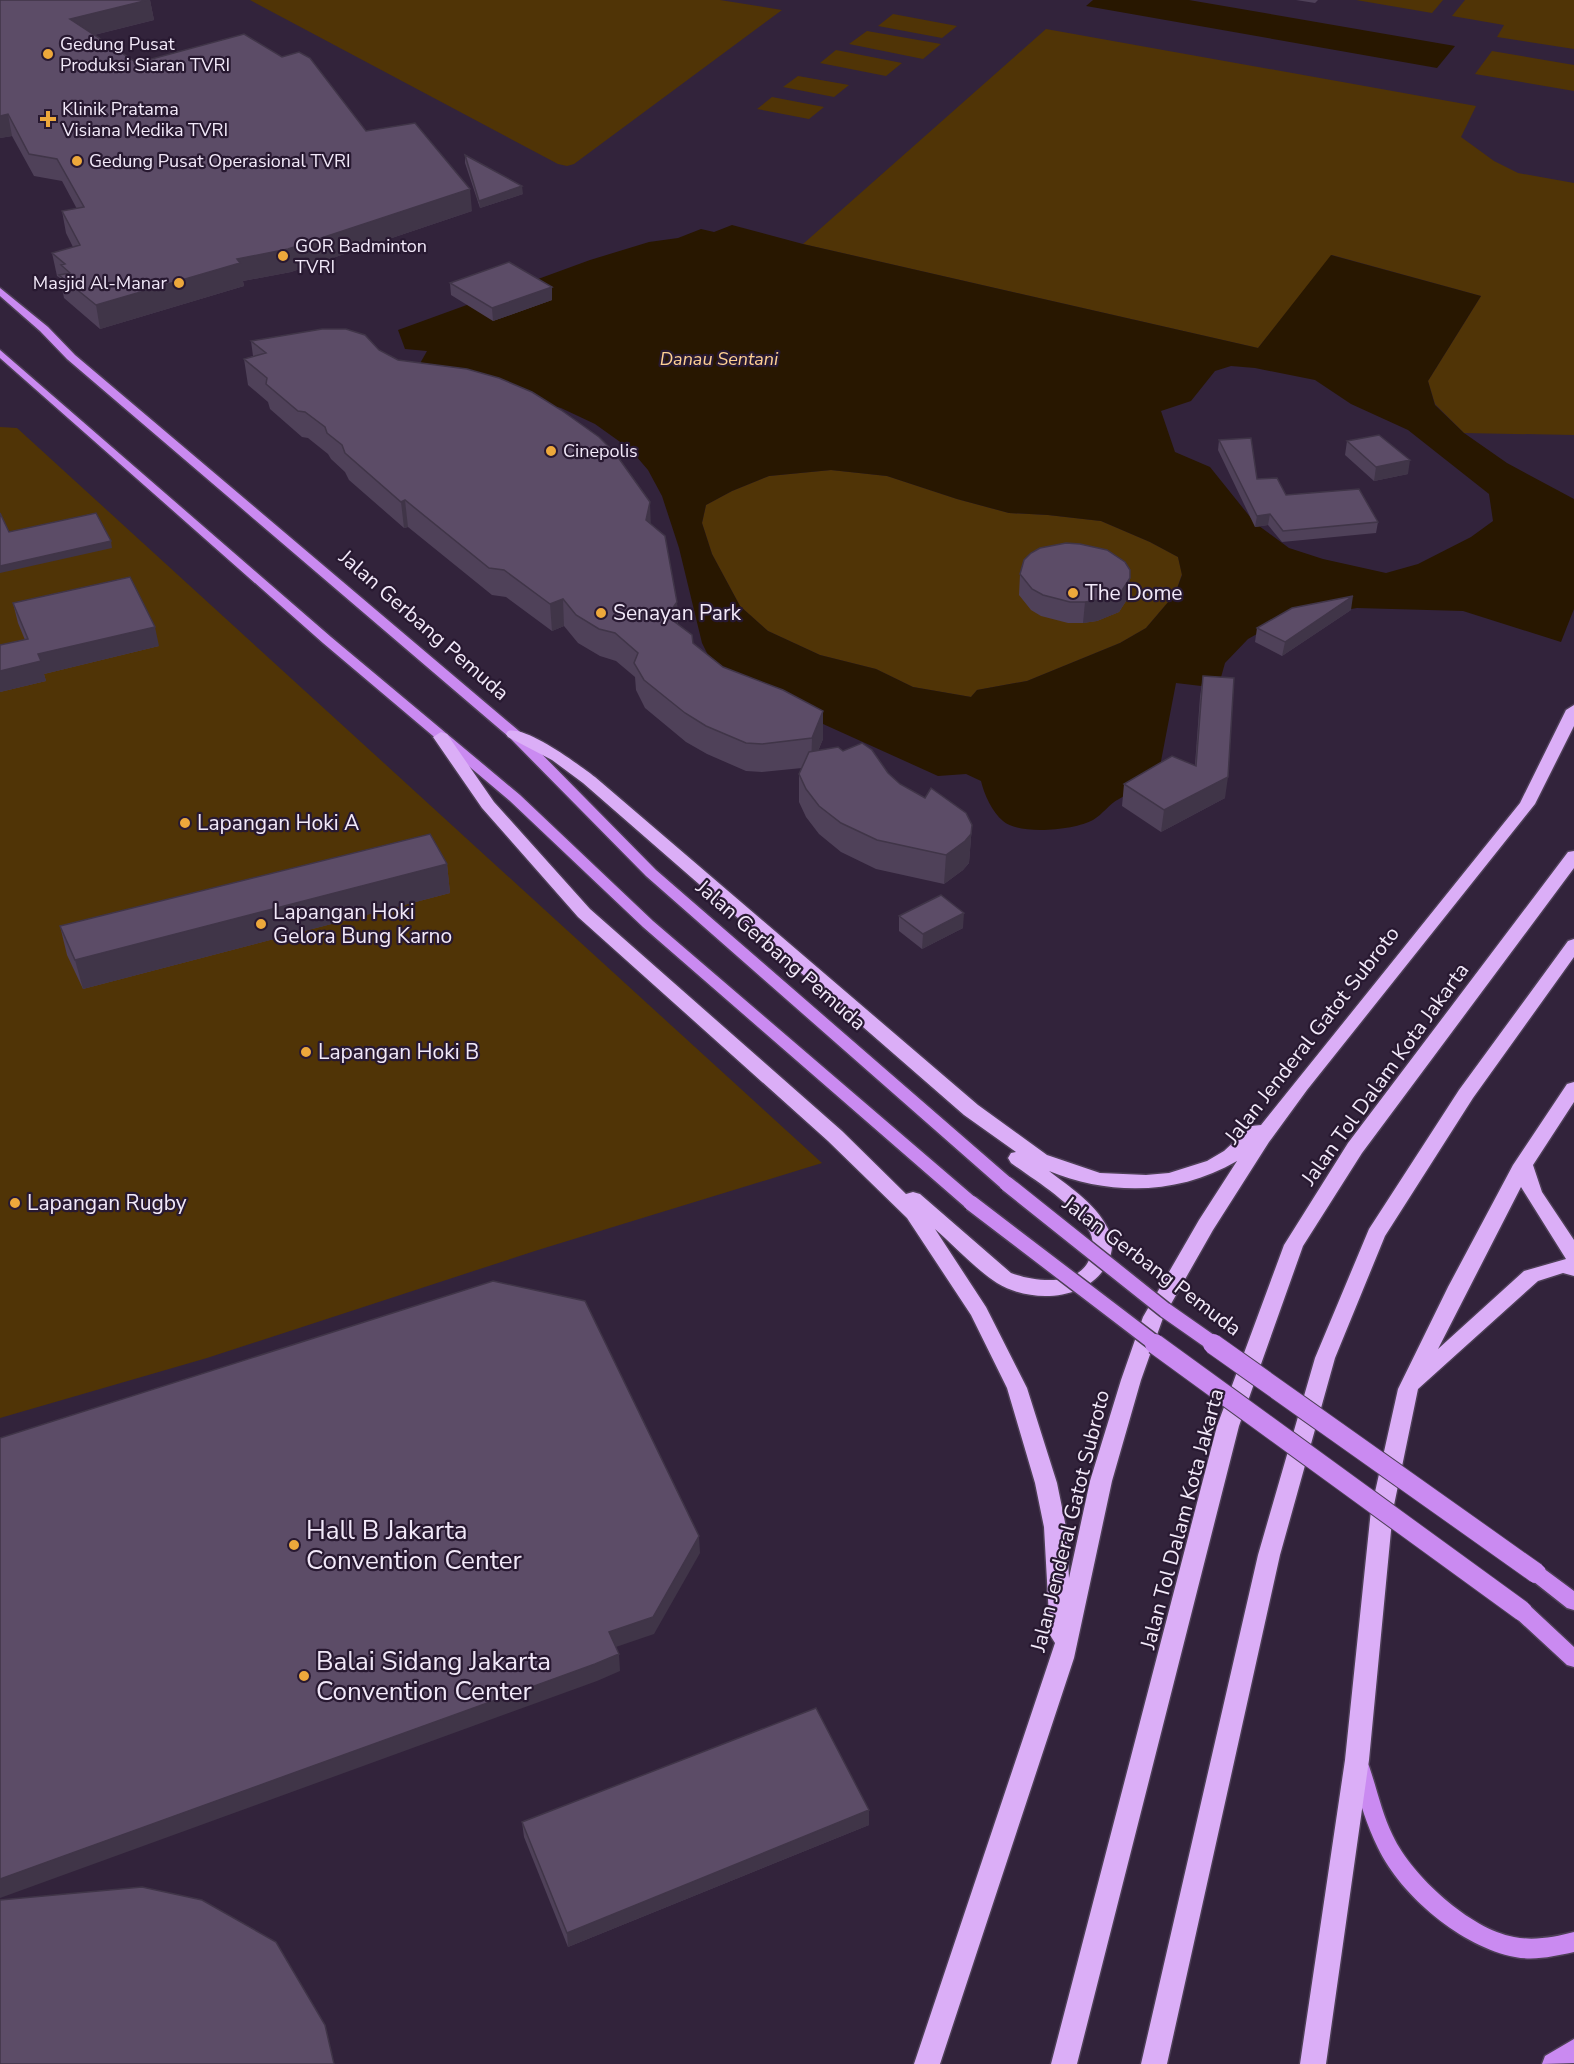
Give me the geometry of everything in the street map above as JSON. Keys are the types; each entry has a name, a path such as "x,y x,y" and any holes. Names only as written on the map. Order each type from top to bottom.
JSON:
{"highway":[{"name":"Jalan Jenderal Gatot Subroto","path":"927,2064 1063,1658 1101,1481 1131,1380 1153,1317 1206,1225 1262,1137 1300,1086 1527,804 1574,710"},
{"path":"514,734 558,757 589,780 971,1110 1040,1160 1100,1180 1146,1182 1193,1174 1232,1156 1300,1086"},
{"path":"441,737 488,805 584,913 876,1175 914,1213 979,1312 1017,1388 1046,1483 1055,1527 1063,1658"},
{"name":"Jalan Tol Dalam Kota Jakarta","path":"1064,2064 1228,1426 1294,1245 1355,1148 1574,856"},
{"path":"1154,2064 1269,1555 1325,1358 1376,1234 1466,1094 1574,945"},
{"path":"1313,2064 1358,1760 1382,1510 1408,1389 1523,1165 1574,1088"},
{"path":"876,1175 902,1190 1004,1278 1018,1284 1050,1289 1080,1281 1091,1273 1101,1257 1102,1239 1097,1227 1067,1197 985,1131 971,1110"},
{"path":"1523,1165 1533,1193 1574,1256"},
{"path":"1408,1389 1531,1276 1563,1266 1574,1269"}],"main road":[{"name":"Jalan Gerbang Pemuda","path":"0,291 44,329 71,357 514,734 651,873 1007,1184 1165,1310 1574,1602"},
{"path":"0,353 327,640 514,798 648,924 971,1203 1137,1331 1522,1611 1574,1659"},
{"path":"1358,1760 1387,1844 1422,1893 1465,1926 1508,1946 1547,1948 1574,1942"},
{"path":"1554,2064 1574,2049"}],"shaded area":[{"path":"250,0 720,0 782,10 574,164 567,166 558,164"},
{"path":"1356,0 1443,0 1432,13"},
{"path":"1465,0 1574,0 1574,49 1497,37 1504,25 1452,16"},
{"path":"893,14 957,26 942,38 878,26"},
{"path":"1046,29 1476,106 1461,137 1494,161 1518,173 1574,183 1574,435 1464,433 1435,404 1428,381 1481,296 1332,255 1258,348 803,244"},
{"path":"867,31 941,44 923,59 849,44"},
{"path":"836,50 902,63 886,76 820,63"},
{"path":"1492,51 1574,65 1574,91 1475,74"},
{"path":"798,76 849,85 834,97 783,87"},
{"path":"772,97 824,107 809,119 757,109"},
{"path":"0,427 17,428 822,1163 538,1250 207,1358 0,1418"},
{"path":"831,470 887,476 1009,513 1101,521 1178,557 1182,574 1175,594 1146,628 1120,643 1027,681 977,690 971,697 913,687 876,669 820,655 768,631 740,606 712,554 702,523 706,505 732,491 769,476"}],"water":[{"path":"1093,0 1189,0 1455,46 1437,68 1086,6"},
{"name":"Danau Sentani","path":"732,225 803,244 1258,348 1331,255 1481,296 1428,381 1435,405 1464,433 1507,463 1574,499 1574,609 1561,642 1463,611 1357,608 1280,621 1248,639 1225,663 1218,688 1176,683 1157,782 1123,797 1097,818 1085,824 1048,830 1022,829 1011,826 1003,821 992,808 981,781 966,774 938,776 770,700 721,681 702,643 679,548 662,496 648,470 630,449 595,424 561,408 501,393 418,367 427,351 405,349 398,330 590,260 649,242 678,238 701,229 714,232","holes":["1231,366 1255,368 1315,380 1351,404 1408,430 1489,494 1493,521 1471,537 1418,564 1386,573 1323,559 1289,548 1255,523 1210,467 1175,452 1161,411 1191,401 1215,371","831,470 887,476 1009,513 1101,521 1178,557 1182,575 1175,594 1146,628 1120,643 1027,681 977,690 971,697 913,687 876,669 820,655 768,631 740,606 712,554 702,523 706,505 732,491 769,476"]}],"building":[{"path":"0,0 148,0 70,19 137,63 244,34 282,57 299,52 310,58 366,131 415,123 470,189 288,249 237,259 240,263 96,305 59,275 70,273 61,265 65,264 52,253 80,245 62,211 84,207 57,159 29,154 8,114 0,116"},
{"path":"465,155 522,186 479,201"},
{"path":"509,262 552,287 492,308 450,283"},
{"name":"Senayan Park","path":"322,329 346,329 365,335 379,350 398,360 467,369 499,378 532,392 599,437 615,453 650,502 646,520 665,536 677,602 667,616 692,635 693,643 723,667 783,690 823,711 812,738 762,744 746,743 706,726 685,713 644,680 634,663 638,653 615,633 599,629 576,615 563,599 550,604 504,570 489,568 405,500 401,502 345,453 342,445 327,433 325,427 305,412 298,411 266,384 267,378 244,359 266,353 251,341"},
{"path":"1379,435 1410,460 1376,467 1347,441"},
{"path":"1251,438 1257,479 1277,478 1286,495 1359,489 1378,522 1283,531 1270,514 1257,516 1219,440"},
{"path":"0,513 9,532 96,513 111,541 0,566"},
{"path":"1066,543 1107,550 1125,562 1130,570 1130,578 1121,592 1099,600 1070,602 1043,595 1032,589 1020,574 1024,560 1040,548"},
{"path":"130,577 155,627 38,654 41,661 0,671 0,645 28,639 13,603"},
{"path":"1353,596 1285,642 1257,628 1292,608"},
{"path":"1203,676 1234,678 1228,777 1164,810 1124,784 1172,756 1196,766"},
{"path":"862,743 872,750 888,773 900,784 925,798 931,788 966,813 972,825 971,834 965,841 946,855 877,840 841,823 819,806 806,789 799,774 809,752 838,747 843,751"},
{"path":"430,834 447,864 75,960 60,926"},
{"path":"941,895 964,913 923,934 899,916"},
{"name":"Balai Sidang Jakarta Convention Center","path":"493,1281 585,1301 699,1536 653,1617 609,1632 619,1654 595,1664 0,1879 0,1438"},
{"path":"816,1708 869,1810 567,1933 522,1822"},
{"path":"142,1887 202,1900 276,1942 325,2025 334,2064 0,2064 0,1900"}],"place":[{"name":"Gedung Pusat Produksi Siaran TVRI","path":"48,54"},
{"name":"Klinik Pratama Visiana Medika TVRI","path":"48,119"},
{"name":"Gedung Pusat Operasional TVRI","path":"77,161"},
{"name":"GOR Badminton TVRI","path":"283,256"},
{"name":"Masjid Al-Manar","path":"179,283"},
{"name":"Cinepolis","path":"551,451"},
{"name":"The Dome","path":"1073,593"},
{"name":"Senayan Park","path":"601,613"},
{"name":"Lapangan Hoki A","path":"185,823"},
{"name":"Lapangan Hoki Gelora Bung Karno","path":"261,924"},
{"name":"Lapangan Hoki B","path":"306,1052"},
{"name":"Lapangan Rugby","path":"15,1203"},
{"name":"Hall B Jakarta Convention Center","path":"294,1545"},
{"name":"Balai Sidang Jakarta Convention Center","path":"304,1676"}]}
